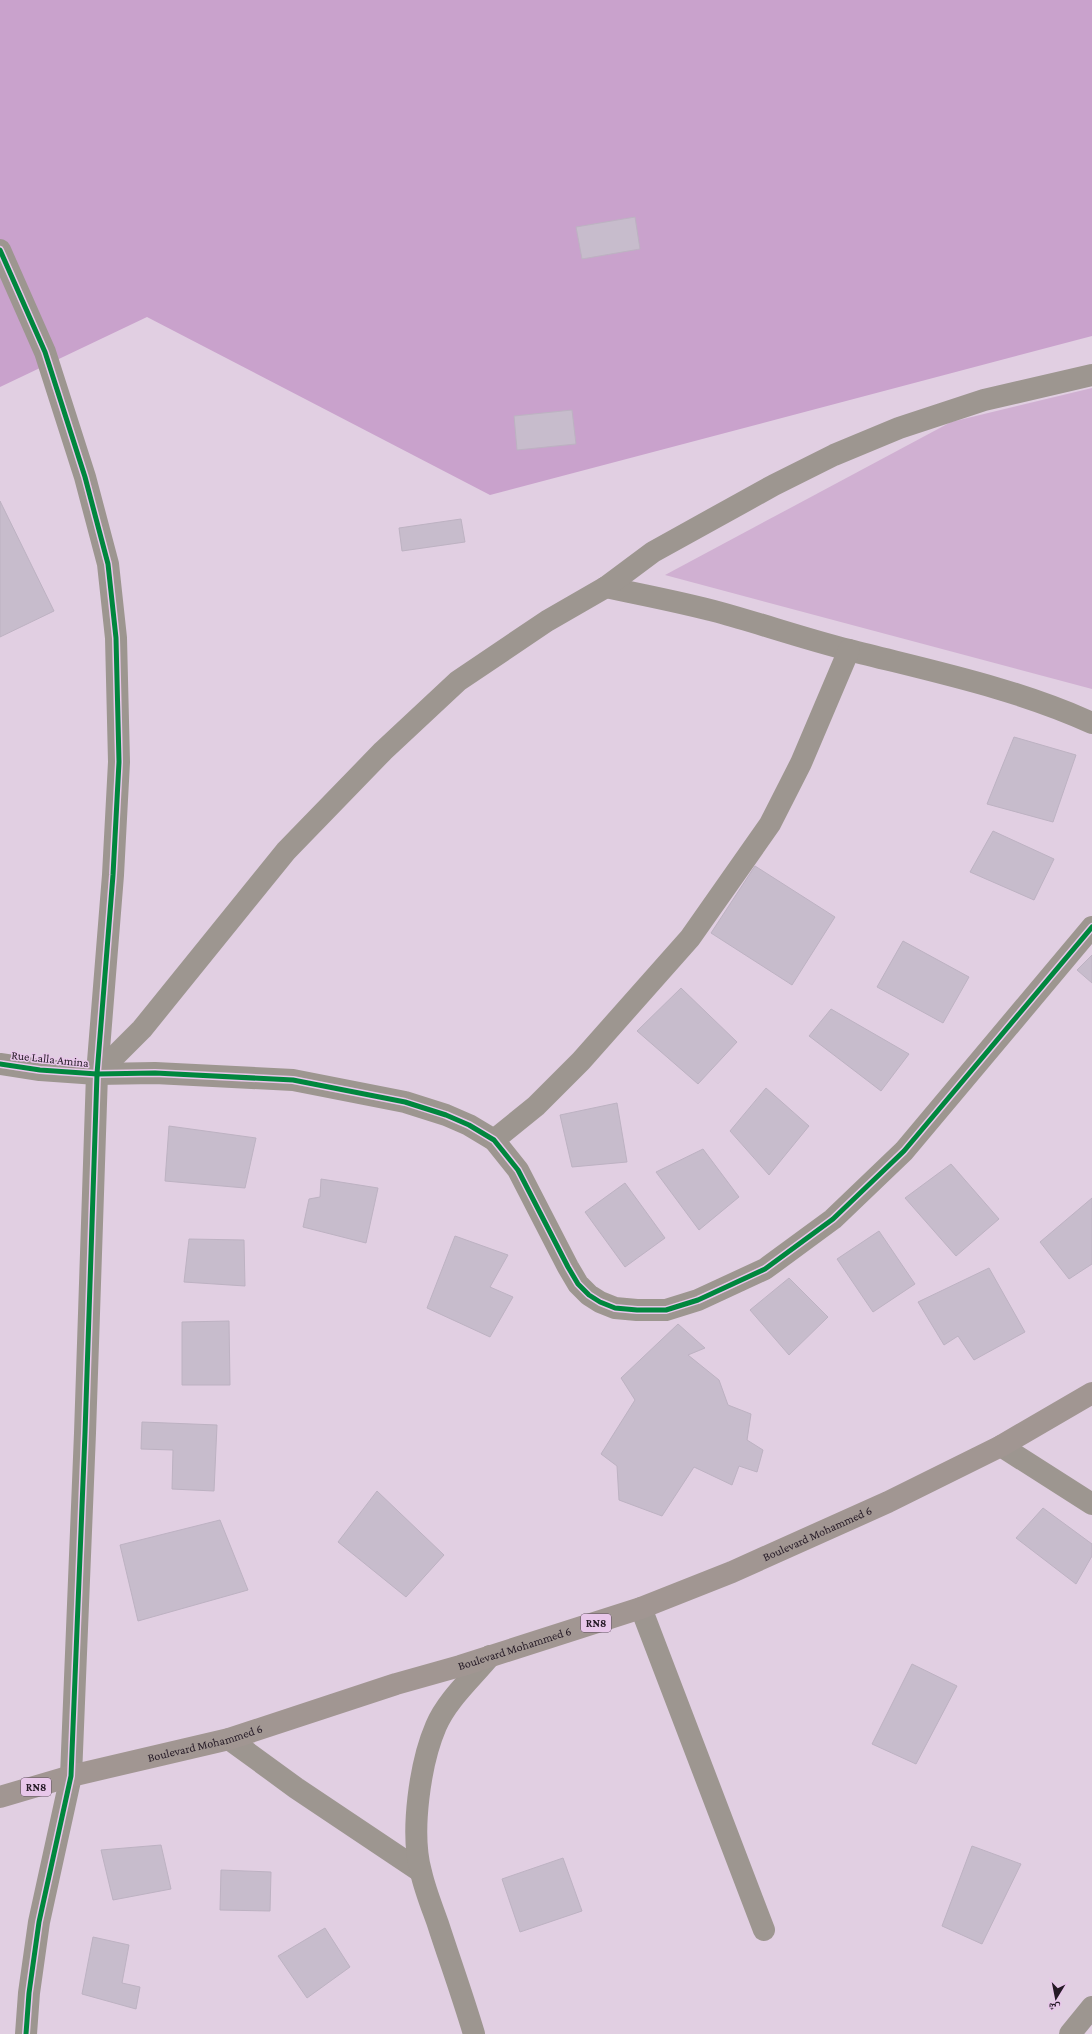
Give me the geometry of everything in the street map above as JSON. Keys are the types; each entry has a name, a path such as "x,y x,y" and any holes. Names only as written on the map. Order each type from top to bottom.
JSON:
{"main road":[{"name":"Boulevard Mohammed 6","path":"0,1797 71,1776 229,1739 389,1686 490,1656 641,1608 732,1572 888,1502 1001,1446 1092,1393"}],"street":[{"path":"0,250 45,352 85,477 108,564 116,638 119,762 113,876 97,1074 85,1433 71,1776 39,1922 29,1993 26,2034"},
{"path":"97,1074 142,1029 286,852 383,751 458,681 546,621 606,587 660,548 774,485 834,455 898,428 984,400 1092,375"},
{"path":"606,587 717,612 849,650 923,667 1012,693 1069,713 1092,723"},
{"path":"849,650 801,763 770,824 690,938 581,1061 536,1106 494,1140 518,1170 578,1284 589,1295 600,1302 615,1308 666,1310 698,1300 765,1269 833,1219 904,1151 1092,927"},
{"name":"Rue Lalla Amina","path":"0,1064 40,1070 97,1074 155,1072 293,1080 335,1087 405,1102 446,1115 469,1125 494,1140"},
{"path":"1001,1446 1092,1504"},
{"path":"641,1608 764,1930"},
{"path":"474,2034 420,1871 417,1836 419,1792 426,1760 436,1726 454,1699 490,1656"},
{"path":"229,1739 296,1788 420,1871"},
{"path":"1070,2034 1092,2007"}],"shaded area":[{"path":"0,0 1092,0 1092,336 490,495 147,317 0,387"},
{"path":"1092,388 1092,689 665,575 951,422"}],"building":[{"path":"635,217 640,249 582,259 576,227"},
{"path":"572,410 576,444 517,450 514,416"},
{"path":"0,501 54,611 0,637"},
{"path":"461,519 465,542 402,551 399,528"},
{"path":"1014,737 1076,755 1053,822 987,804"},
{"path":"993,831 1054,859 1034,900 970,872"},
{"path":"755,866 835,917 792,985 711,933"},
{"path":"903,941 969,977 943,1023 877,987"},
{"path":"1092,955 1092,983 1077,970"},
{"path":"681,988 737,1042 698,1084 637,1031"},
{"path":"831,1009 909,1054 881,1091 809,1036"},
{"path":"766,1088 809,1126 769,1175 730,1131"},
{"path":"617,1103 627,1162 572,1167 560,1115"},
{"path":"169,1126 256,1138 245,1188 165,1181"},
{"path":"703,1149 739,1197 699,1230 656,1172"},
{"path":"951,1164 999,1219 956,1256 905,1198"},
{"path":"321,1179 378,1188 366,1243 303,1227 309,1199 320,1197"},
{"path":"625,1183 665,1238 625,1267 585,1212"},
{"path":"1092,1198 1092,1264 1069,1279 1040,1242"},
{"path":"879,1231 915,1284 873,1312 837,1259"},
{"path":"455,1236 508,1255 490,1287 513,1297 490,1337 427,1308"},
{"path":"189,1239 244,1240 245,1286 184,1282"},
{"path":"989,1268 1025,1332 974,1360 958,1336 944,1345 918,1302"},
{"path":"789,1278 828,1317 789,1355 750,1310"},
{"path":"229,1321 230,1385 182,1385 182,1322"},
{"path":"678,1324 705,1348 688,1355 719,1380 728,1405 751,1414 747,1440 763,1450 757,1472 739,1466 732,1485 694,1467 662,1516 619,1500 617,1466 601,1454 635,1400 621,1378"},
{"path":"142,1422 217,1425 214,1491 172,1489 173,1450 141,1449"},
{"path":"377,1491 444,1555 406,1597 338,1542"},
{"path":"1043,1508 1092,1544 1092,1556 1076,1584 1016,1538"},
{"path":"220,1520 248,1590 138,1621 120,1545"},
{"path":"912,1664 957,1686 916,1764 872,1744"},
{"path":"161,1845 171,1889 113,1900 101,1850"},
{"path":"972,1846 1021,1864 982,1944 942,1926"},
{"path":"563,1858 582,1911 520,1932 502,1879"},
{"path":"221,1870 271,1872 270,1911 220,1910"},
{"path":"325,1928 350,1967 307,1998 278,1956"},
{"path":"93,1937 129,1945 122,1983 140,1987 136,2009 82,1994"}],"cycle path":[{"path":"0,250 45,352 85,477 108,564 116,638 119,762 113,875 97,1074 85,1433 71,1776 39,1922 29,1993 26,2034"},
{"path":"0,1064 40,1070 97,1074 155,1073 293,1080 405,1102 446,1115 469,1125 494,1140 518,1170 568,1267 578,1284 589,1295 600,1302 615,1308 666,1310 698,1300 765,1269 833,1219 904,1151 1092,927"}]}
